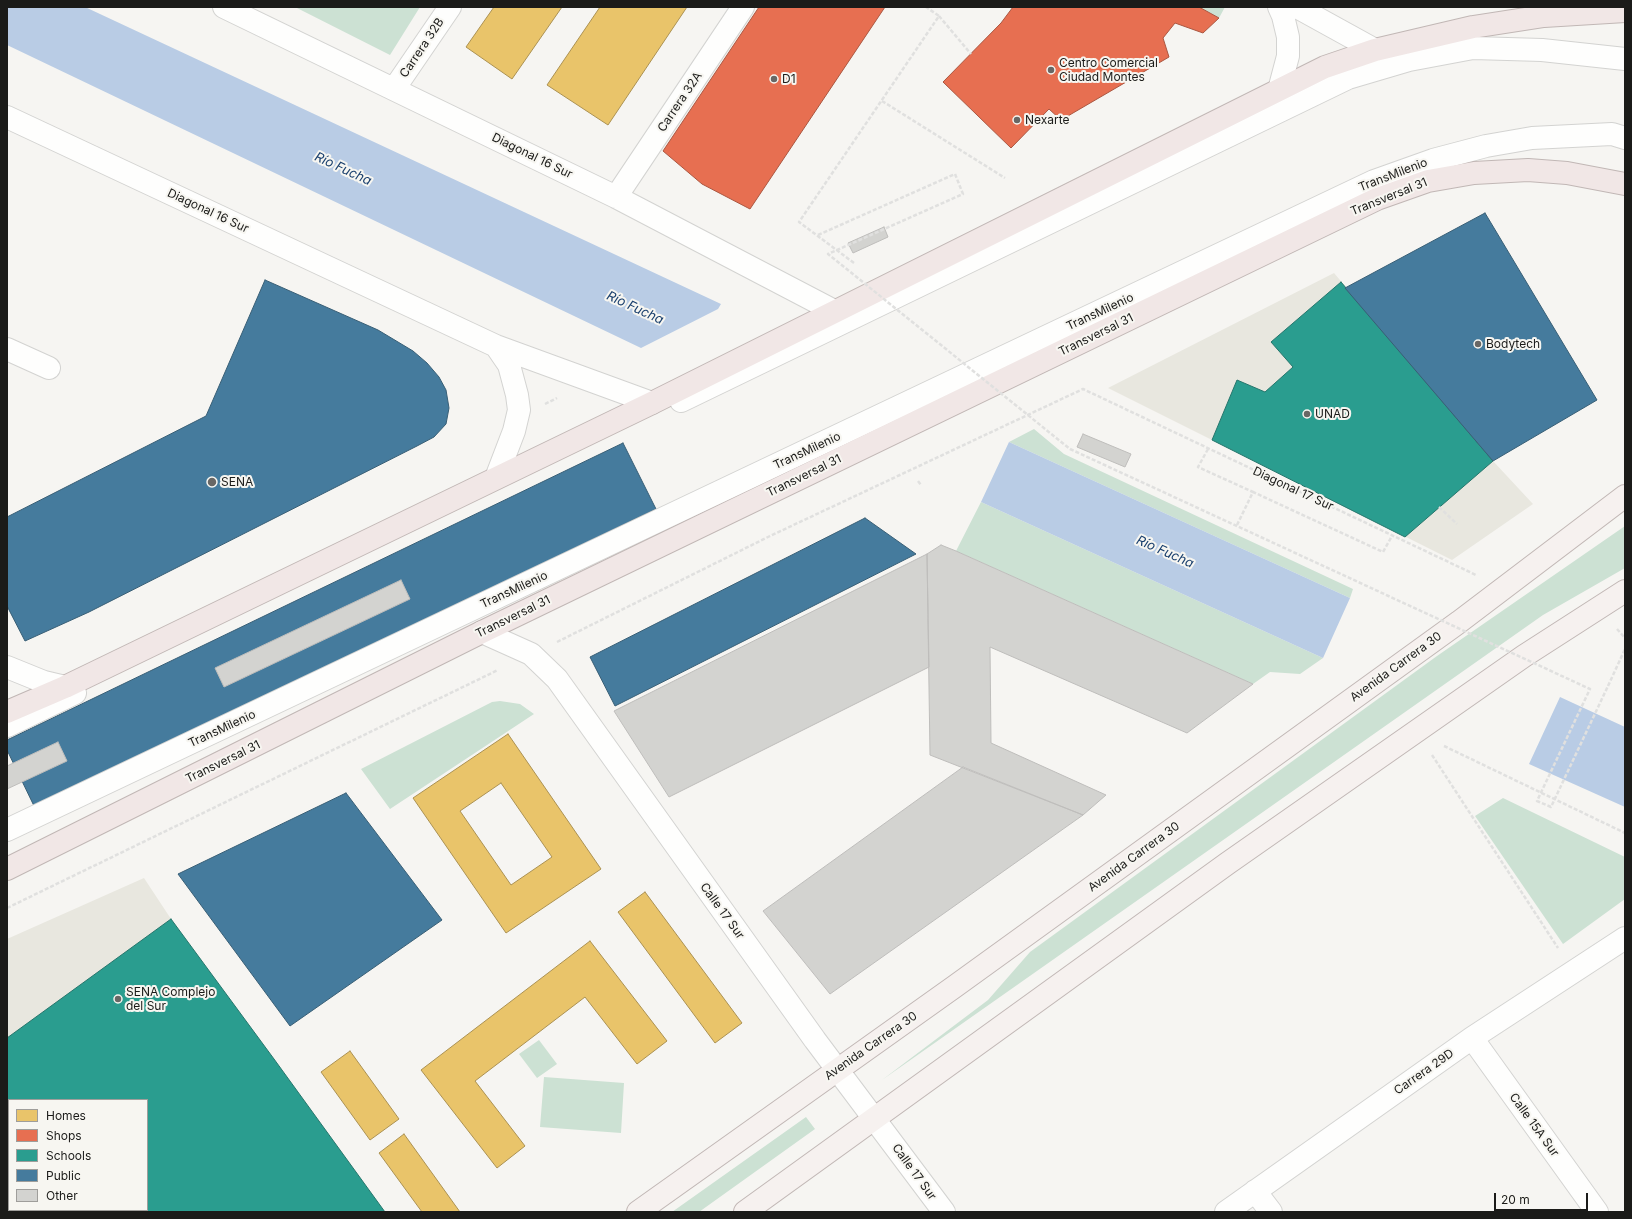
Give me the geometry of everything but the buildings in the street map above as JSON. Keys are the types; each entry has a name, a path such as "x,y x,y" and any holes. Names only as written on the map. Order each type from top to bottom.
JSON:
{"highway":[{"path":"7,712 65,687 652,404 1325,67 1375,50 1473,27 1537,17 1625,11"},
{"name":"Transversal 31","path":"7,869 482,632 1377,199 1428,181 1474,173 1528,170 1567,173 1620,184"}],"main road":[{"name":"Avenida Carrera 30","path":"638,1212 1504,588 1625,496"},
{"path":"745,1212 1228,863 1524,656 1625,592"}],"street":[{"name":"Diagonal 16 Sur","path":"224,7 616,197 836,312"},
{"name":"Carrera 32B","path":"394,89 450,7"},
{"name":"Carrera 32A","path":"616,197 743,7"},
{"path":"1279,7 1283,16 1288,37 1288,56 1279,90"},
{"path":"1297,7 1375,50"},
{"path":"7,726 1348,78 1409,60 1473,48 1542,50 1625,59"},
{"name":"Diagonal 16 Sur","path":"7,117 496,346 652,404"},
{"name":"TransMilenio","path":"7,830 1374,181 1433,160 1486,146 1532,138 1612,134 1625,138"},
{"path":"496,346 509,365 517,395 519,410 514,431 496,478"},
{"path":"7,349 49,368"},
{"name":"Calle 17 Sur","path":"482,632 531,654 545,666 571,698 678,850 837,1070 944,1212"},
{"path":"7,667 44,682 65,687"},
{"name":"Carrera 29D","path":"1226,1212 1472,1038 1625,938"},
{"name":"Calle 15A Sur","path":"1472,1038 1596,1212"},
{"path":"1255,1191 1270,1212"}],"path":[{"path":"926,7 939,16 971,54"},
{"path":"854,263 799,222 939,16"},
{"path":"882,101 1005,178"},
{"path":"818,235 954,174 963,194 828,254 1070,449 1590,689 1537,801 1551,807 1625,649"},
{"name":"Diagonal 17 Sur","path":"531,654 763,540 1083,389 1504,588"},
{"path":"544,404 562,396"},
{"path":"1208,449 1198,467 1382,552 1392,536"},
{"path":"918,481 921,484"},
{"path":"1237,525 1253,492"},
{"path":"1439,507 1457,524"},
{"path":"7,908 531,654"},
{"path":"1415,732 1625,833"},
{"path":"1415,732 1573,972"}],"shaded area":[{"name":"UNAD","path":"1334,273 1493,461 1533,504 1452,560 1108,388"},
{"name":"SENA Complejo del Sur","path":"144,878 171,919 385,1212 7,1212 7,939"}],"green space":[{"path":"295,7 420,7 390,55"},
{"path":"1199,7 1225,7 1219,18"},
{"path":"1034,429 1064,454 1353,589 1350,598 1009,442"},
{"path":"981,502 1323,658 1300,674 1270,672 1253,684 956,551"},
{"path":"1625,526 1625,568 1543,615 882,1080 988,1000 1030,952 1437,656"},
{"path":"500,701 520,704 534,714 390,809 361,769 492,702"},
{"path":"1503,798 1625,857 1625,899 1563,944 1475,816"},
{"path":"539,1040 557,1064 537,1078 519,1054"},
{"path":"544,1077 624,1083 621,1133 540,1127"},
{"path":"806,1117 815,1129 699,1212 672,1212"}],"water":[{"name":"Río Fucha","path":"7,7 85,7 721,304 718,309 641,348 7,45"},
{"name":"Río Fucha","path":"1009,442 1350,598 1323,658 981,502"},
{"path":"1560,697 1625,727 1625,807 1529,764"}],"place":[{"name":"Centro Comercial Ciudad Montes","path":"1051,70"},
{"name":"D1","path":"774,79"},
{"name":"Nexarte","path":"1017,120"},
{"name":"Bodytech","path":"1478,344"},
{"name":"UNAD","path":"1307,414"},
{"name":"SENA","path":"212,482"},
{"name":"SENA Complejo del Sur","path":"118,999"}]}
